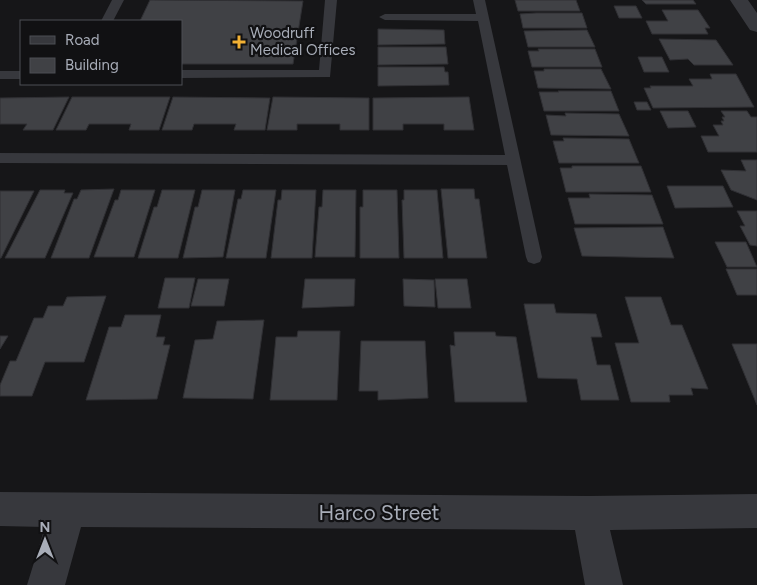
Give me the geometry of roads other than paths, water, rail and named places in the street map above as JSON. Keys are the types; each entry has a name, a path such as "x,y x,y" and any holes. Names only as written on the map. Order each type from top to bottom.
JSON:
{"street":[{"path":"739,0 757,26"},
{"name":"Harco Street","path":"0,509 589,513 757,511"},
{"path":"46,585 68,509"},
{"path":"589,513 604,585"}],"lane":[{"path":"108,20 118,0"},
{"path":"182,74 325,74 331,0"},
{"path":"479,0 534,257"},
{"path":"385,17 483,18"},
{"path":"0,75 20,75"},
{"path":"0,158 512,160"}],"place":[{"name":"Woodruff Medical Offices","path":"239,42"}]}
